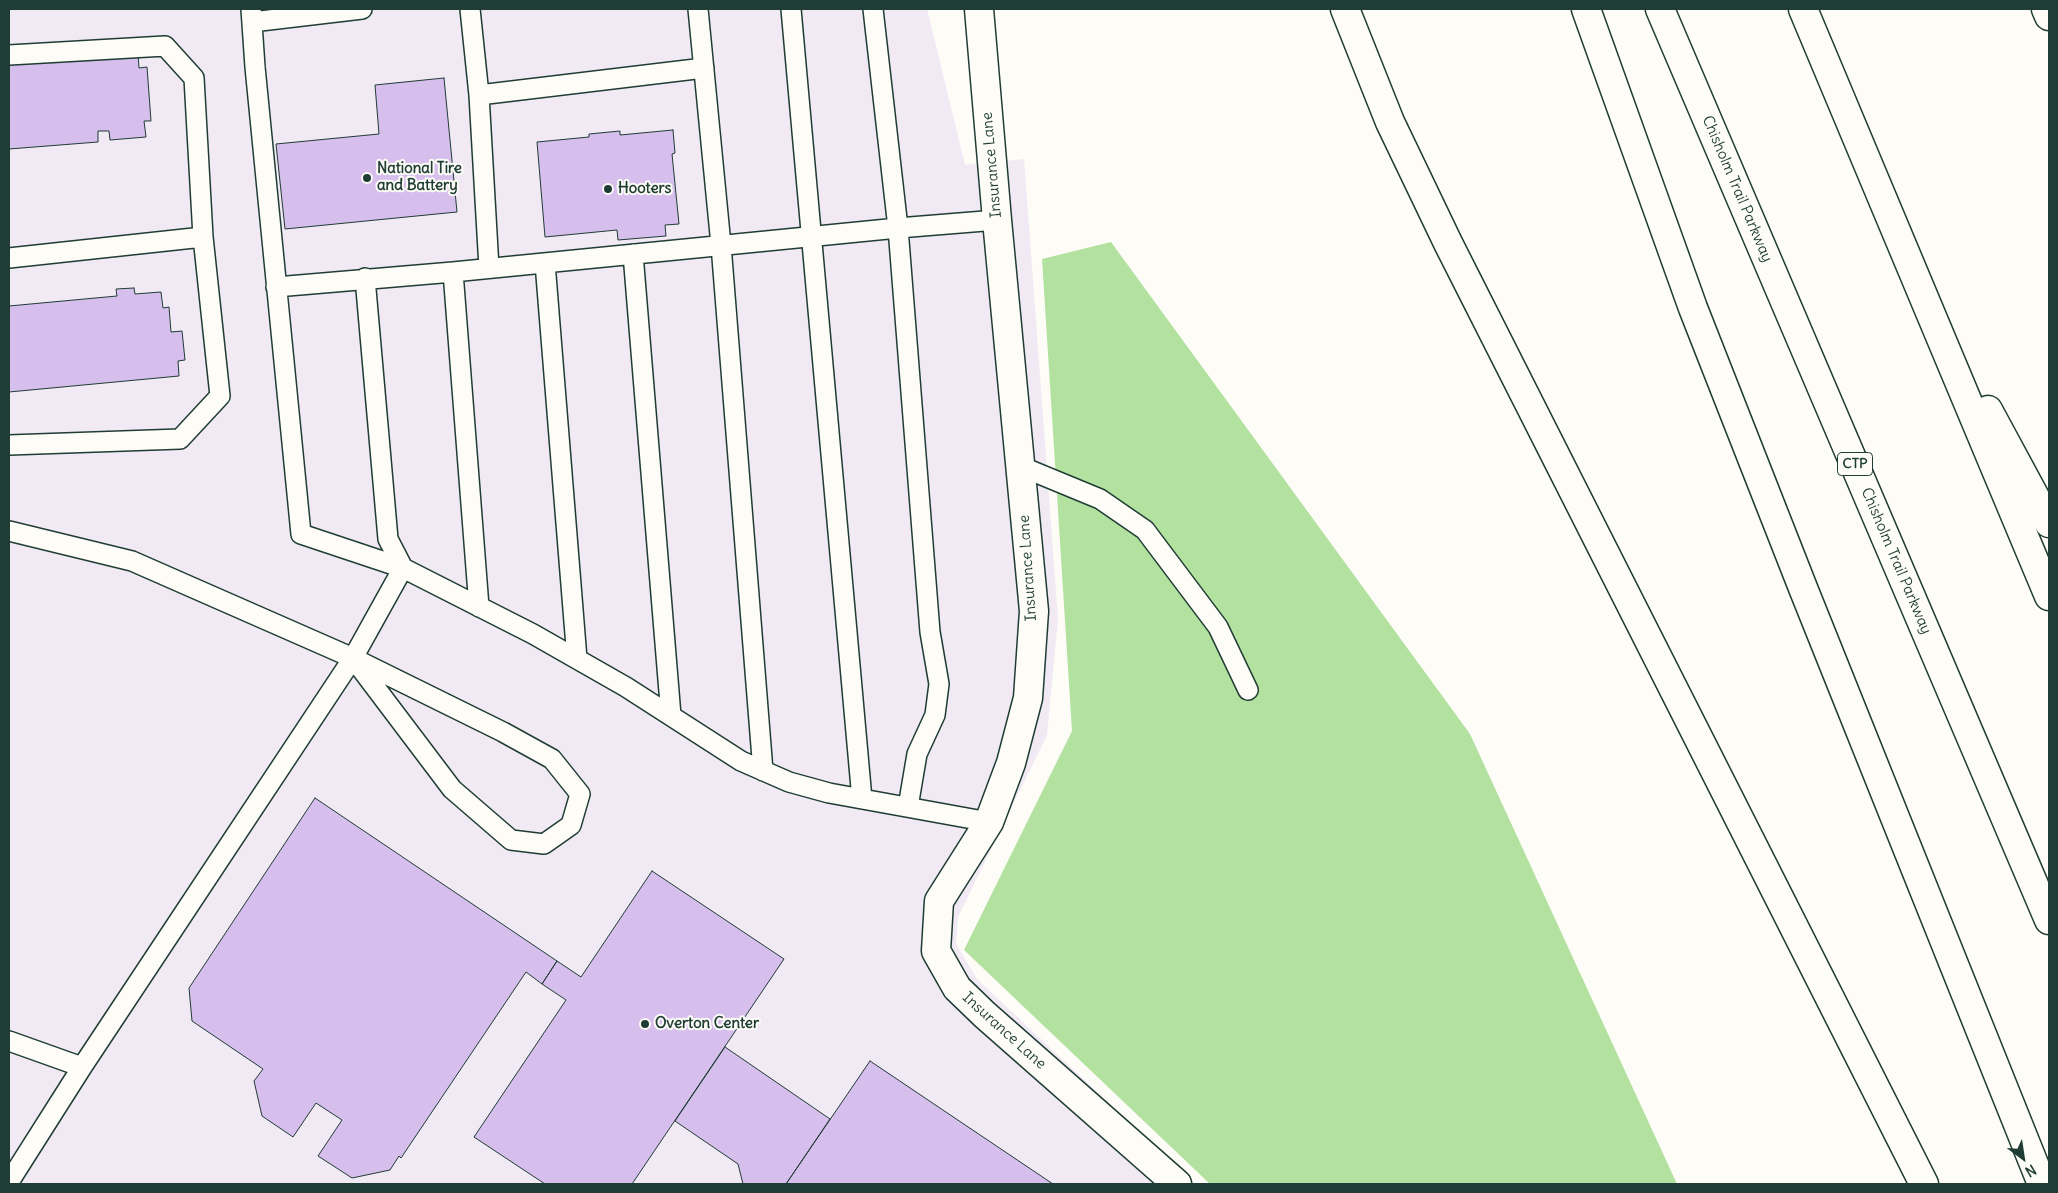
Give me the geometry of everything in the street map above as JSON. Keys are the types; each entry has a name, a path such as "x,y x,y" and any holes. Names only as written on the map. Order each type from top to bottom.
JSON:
{"main road":[{"name":"Insurance Lane","path":"979,9 1034,611 1028,698 1011,763 989,822 939,901 936,951 957,988 985,1015 1177,1184"},
{"path":"1344,9 1390,122 1448,243 1924,1184"},
{"path":"1586,9 1700,326 2042,1184"},
{"name":"Chisholm Trail Parkway","path":"1660,9 2049,920"},
{"path":"1803,9 2049,596"},
{"path":"2046,9 2049,16"},
{"path":"1910,268 2049,523"}],"lane":[{"path":"362,9 252,16 276,288 301,534 402,568 479,607 626,686 741,761 789,782 829,793 989,822"},
{"path":"470,9 479,95 489,268"},
{"path":"698,9 721,246 764,771"},
{"path":"791,9 862,799"},
{"path":"873,9 898,228 930,632 938,684 935,716 917,754 908,808"},
{"path":"9,55 165,46 194,78 203,237 220,396 180,439 9,444"},
{"path":"479,95 704,68"},
{"path":"276,288 366,278 453,272 812,236 997,220"},
{"path":"9,258 203,237"},
{"path":"633,254 671,716"},
{"path":"545,262 577,659"},
{"path":"453,272 479,607"},
{"path":"366,278 388,539 383,561"},
{"path":"1020,466 1100,499 1145,530 1218,628 1248,690"},
{"path":"9,531 132,561 353,658 503,732 552,759 580,794 571,825 544,844 511,840 452,789 353,658"},
{"path":"388,539 402,568"},
{"path":"9,1182 82,1067 353,658 402,568"},
{"path":"9,1041 82,1067"}],"shaded area":[{"path":"9,9 927,9 965,165 1024,159 1058,619 1047,735 958,917 956,944 977,979 1195,1184 9,1184"}],"green space":[{"path":"1111,242 1470,734 1677,1184 1210,1184 964,950 1072,731 1042,259"}],"building":[{"path":"138,54 139,68 147,67 151,121 144,121 146,137 110,140 109,131 98,131 98,142 9,149 9,65"},
{"name":"National Tire and Battery","path":"444,78 457,212 285,229 276,144 379,134 375,85"},
{"name":"Hooters","path":"673,130 675,153 672,154 679,224 665,225 666,236 618,240 617,230 545,237 537,142 589,137 589,134 620,131 620,135"},
{"path":"134,288 135,294 161,292 163,308 169,307 171,332 182,331 185,360 178,361 179,376 9,392 9,306 117,296 116,289"},
{"path":"315,798 557,961 542,984 526,972 401,1158 399,1156 390,1170 352,1178 318,1156 342,1120 316,1103 293,1137 262,1116 254,1081 263,1069 192,1021 189,988"},
{"name":"Overton Center","path":"652,871 784,959 632,1184 545,1184 474,1137 566,1000 542,984 557,961 581,977"},
{"path":"725,1047 830,1119 786,1184 743,1184 738,1164 675,1121"},
{"path":"870,1061 1053,1184 786,1184"}],"place":[{"name":"National Tire and Battery","path":"367,178"},
{"name":"Hooters","path":"608,189"},
{"name":"Overton Center","path":"645,1024"}]}
